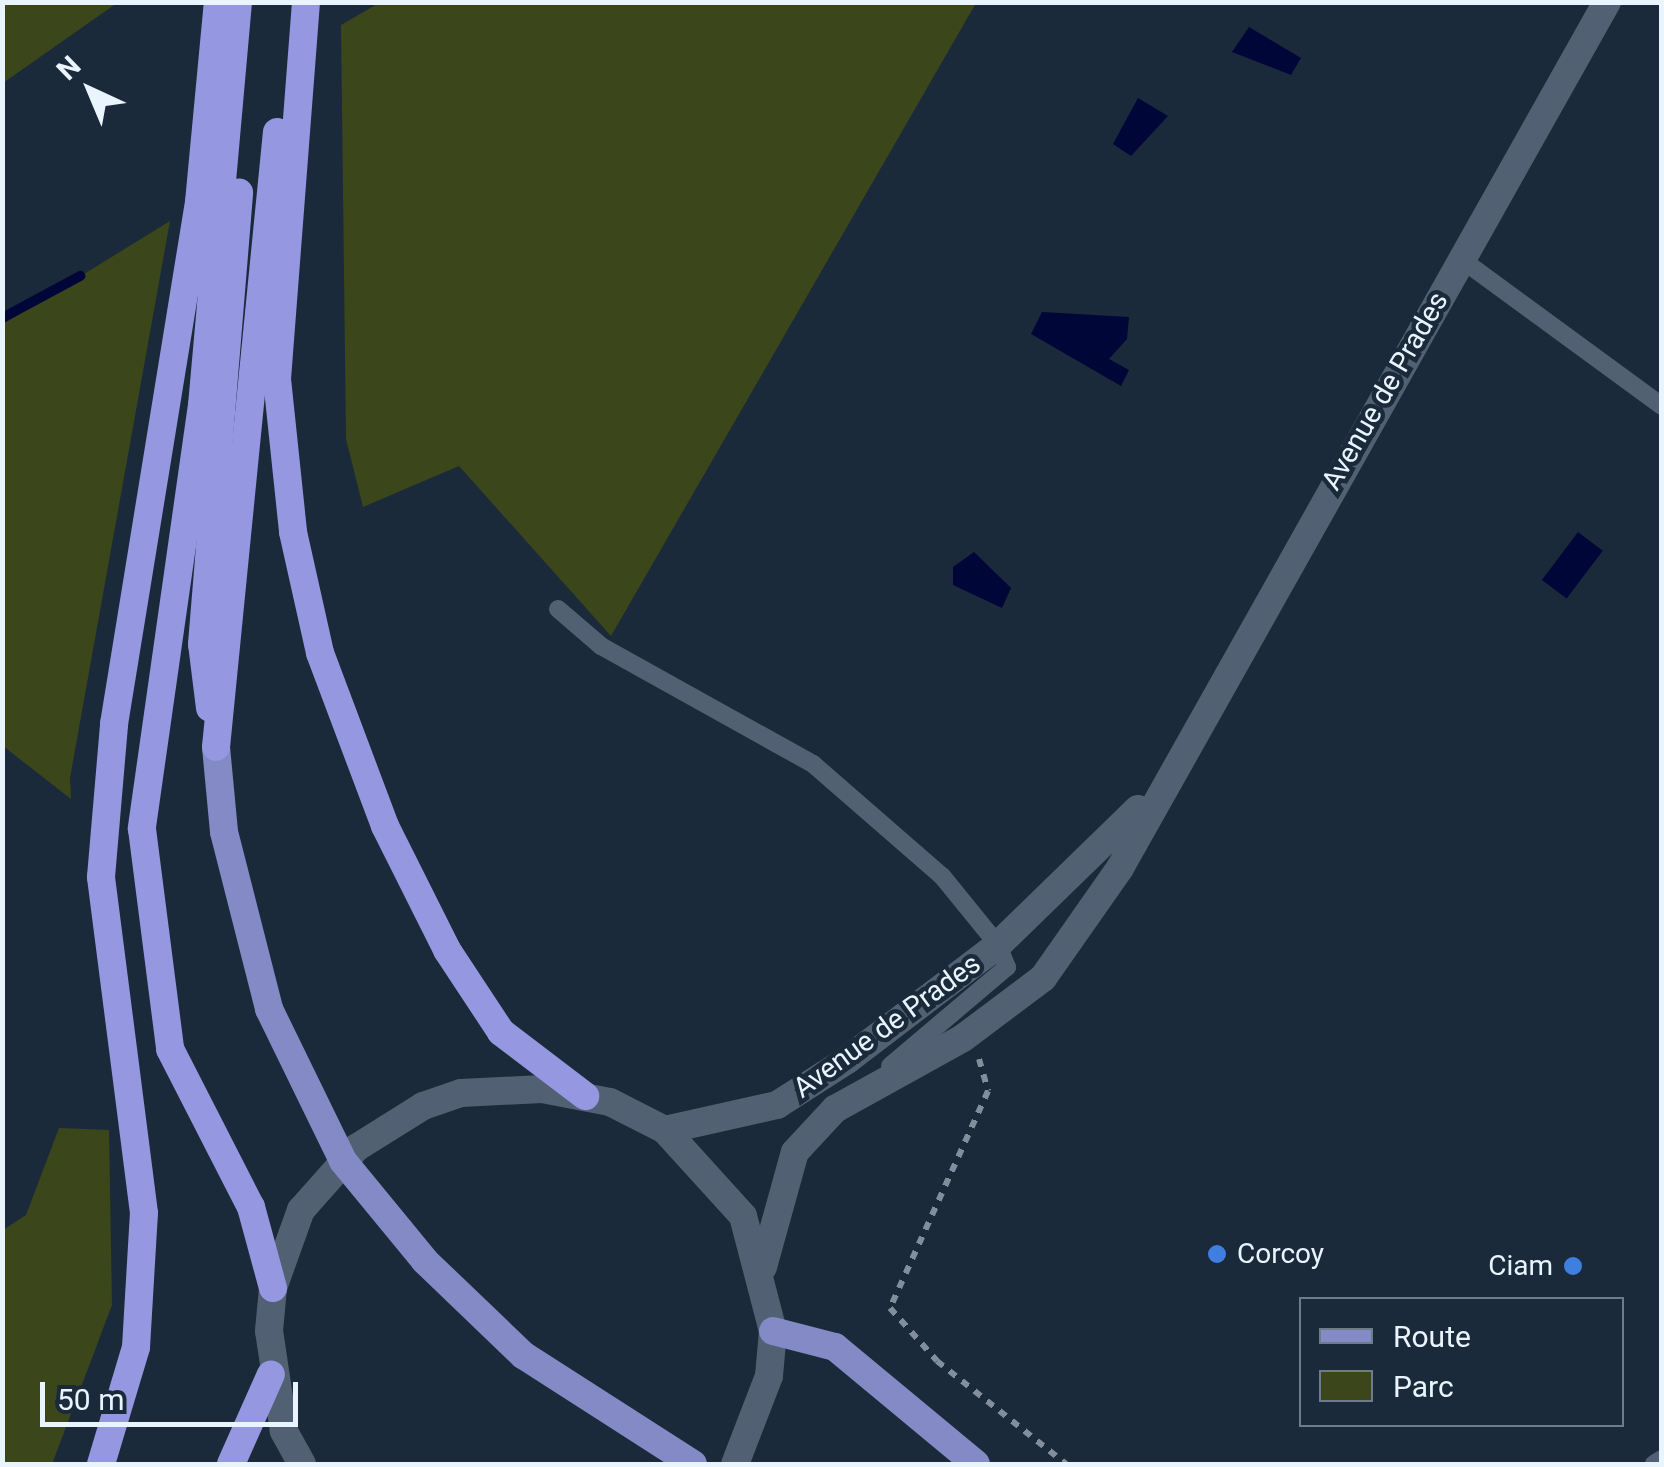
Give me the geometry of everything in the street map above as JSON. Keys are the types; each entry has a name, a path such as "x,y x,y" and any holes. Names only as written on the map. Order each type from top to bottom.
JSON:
{"highway":[{"path":"102,1464 136,1347 144,1214 101,876 104,838 114,724 199,202 218,2"},
{"path":"238,2 202,405 142,829 170,1049 251,1207 273,1288"},
{"path":"216,747 202,644 255,2"},
{"path":"216,747 292,2"},
{"path":"306,2 278,379 293,532 320,653 385,826 447,950 501,1032 585,1096"},
{"path":"231,1464 271,1374"}],"main road":[{"name":"Avenue de Prades","path":"762,1267 795,1152 835,1109 963,1038 1042,978 1120,868 1163,780 1607,2"},
{"path":"216,747 246,925 302,1088 390,1224 523,1354 638,1433 693,1464"},
{"name":"Avenue de Prades","path":"665,1130 777,1105 998,945 1096,860 1163,780"},
{"path":"302,1464 271,1374 273,1288 301,1210 388,1125 461,1093 585,1096 665,1130 742,1216 762,1267 773,1331 770,1376 735,1464"},
{"path":"773,1331 835,1347 976,1464"}],"lane":[{"path":"1460,260 1662,406"},
{"path":"558,609 600,646 813,764 942,876 998,945 1007,967 971,1004 835,1109"},
{"path":"1654,1464 1662,1459"}],"path":[{"path":"963,1038 986,1069 988,1090 890,1308 938,1361 1066,1464"}],"green space":[{"path":"3,2 117,2 117,3 3,83"},
{"path":"379,3 976,3 611,636 459,466 363,507 346,439 341,25"},
{"path":"170,221 70,778 71,799 3,746 3,324"},
{"path":"59,1128 109,1130 112,1305 52,1464 3,1464 3,1230 26,1215"}],"shaded area":[{"path":"1249,27 1301,58 1291,75 1232,52"},
{"path":"1138,98 1168,116 1131,156 1113,144"},
{"path":"1042,312 1129,317 1127,339 1109,359 1129,370 1121,386 1031,334"},
{"path":"1578,532 1603,551 1567,599 1542,580"},
{"path":"974,552 1011,588 1002,608 953,585 953,567"}],"waterway":[{"path":"2,318 80,276"}],"place":[{"name":"Corcoy","path":"1217,1254"},
{"name":"Ciam","path":"1573,1266"}]}
